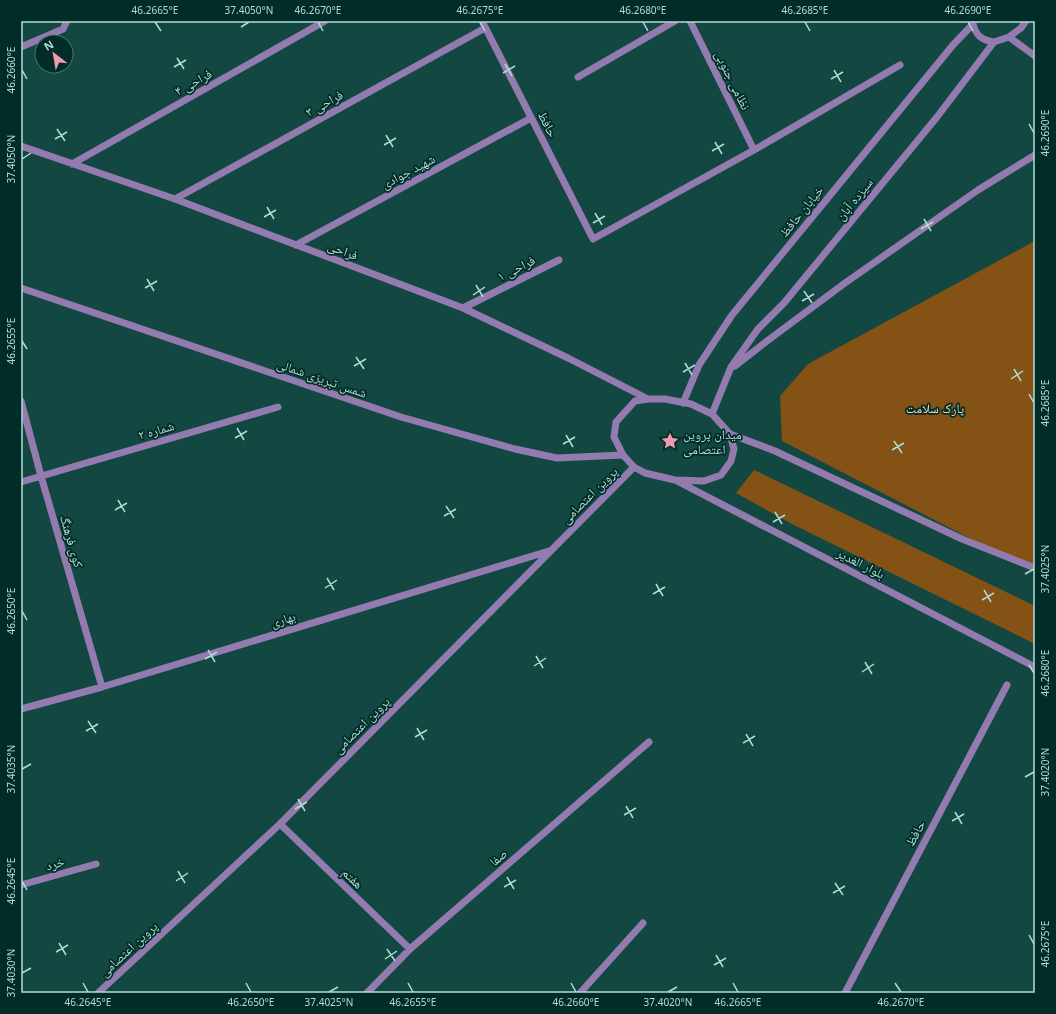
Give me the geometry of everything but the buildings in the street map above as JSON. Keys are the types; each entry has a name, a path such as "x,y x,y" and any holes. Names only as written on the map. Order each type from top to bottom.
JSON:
{"street":[{"path":"21,47 63,29 66,21"},
{"name":"فراحی ۴","path":"72,164 325,21"},
{"path":"578,77 675,21"},
{"name":"نظامی جنوبی","path":"690,21 754,150"},
{"path":"973,22 975,32 979,37 994,42 1009,37 1021,28 1026,21"},
{"name":"خیابان حافظ","path":"683,403 699,365 732,315 973,22"},
{"name":"حافظ","path":"483,24 593,239 754,150"},
{"name":"فراحی ۳","path":"175,199 483,24"},
{"path":"1009,37 1035,56"},
{"name":"سیزده آبان","path":"712,414 728,372 758,329 784,303 932,123 994,42"},
{"path":"754,150 900,65"},
{"name":"شهید جوادی","path":"296,245 531,118"},
{"name":"فراحی","path":"21,146 175,199 463,308 568,358 648,399"},
{"path":"728,372 858,274 978,190 1035,155"},
{"name":"فراحی ۱","path":"463,308 559,260"},
{"name":"شمس تبریزی شمالی","path":"21,288 401,417 515,449 557,458 623,455"},
{"path":"665,399 683,403 691,404 712,414 730,434 734,449 731,461 721,475 704,481 675,480 645,473 634,467 623,455 614,437 616,422 635,401 665,399"},
{"name":"کوی فرهنگ","path":"21,402 102,687"},
{"name":"شماره ۲","path":"21,482 278,407"},
{"path":"730,434 775,451 962,539 1035,568"},
{"name":"پروین اعتصامی","path":"98,993 280,824 634,467"},
{"name":"بلوار الغدیر","path":"675,480 1035,667"},
{"name":"بهاری","path":"21,709 102,687 551,550"},
{"name":"حافظ","path":"845,993 1007,685"},
{"name":"صفا","path":"367,993 410,949 649,742"},
{"name":"هفتم","path":"280,824 410,949"},
{"name":"خرد","path":"21,885 96,864"},
{"path":"580,993 643,923"}],"green space":[{"name":"پارک سلامت","path":"1035,241 1035,572 782,441 780,396 808,364"},
{"path":"754,470 1035,606 1035,644 792,524 736,493"}],"place":[{"name":"میدان پروین اعتصامی","path":"670,441"}]}
